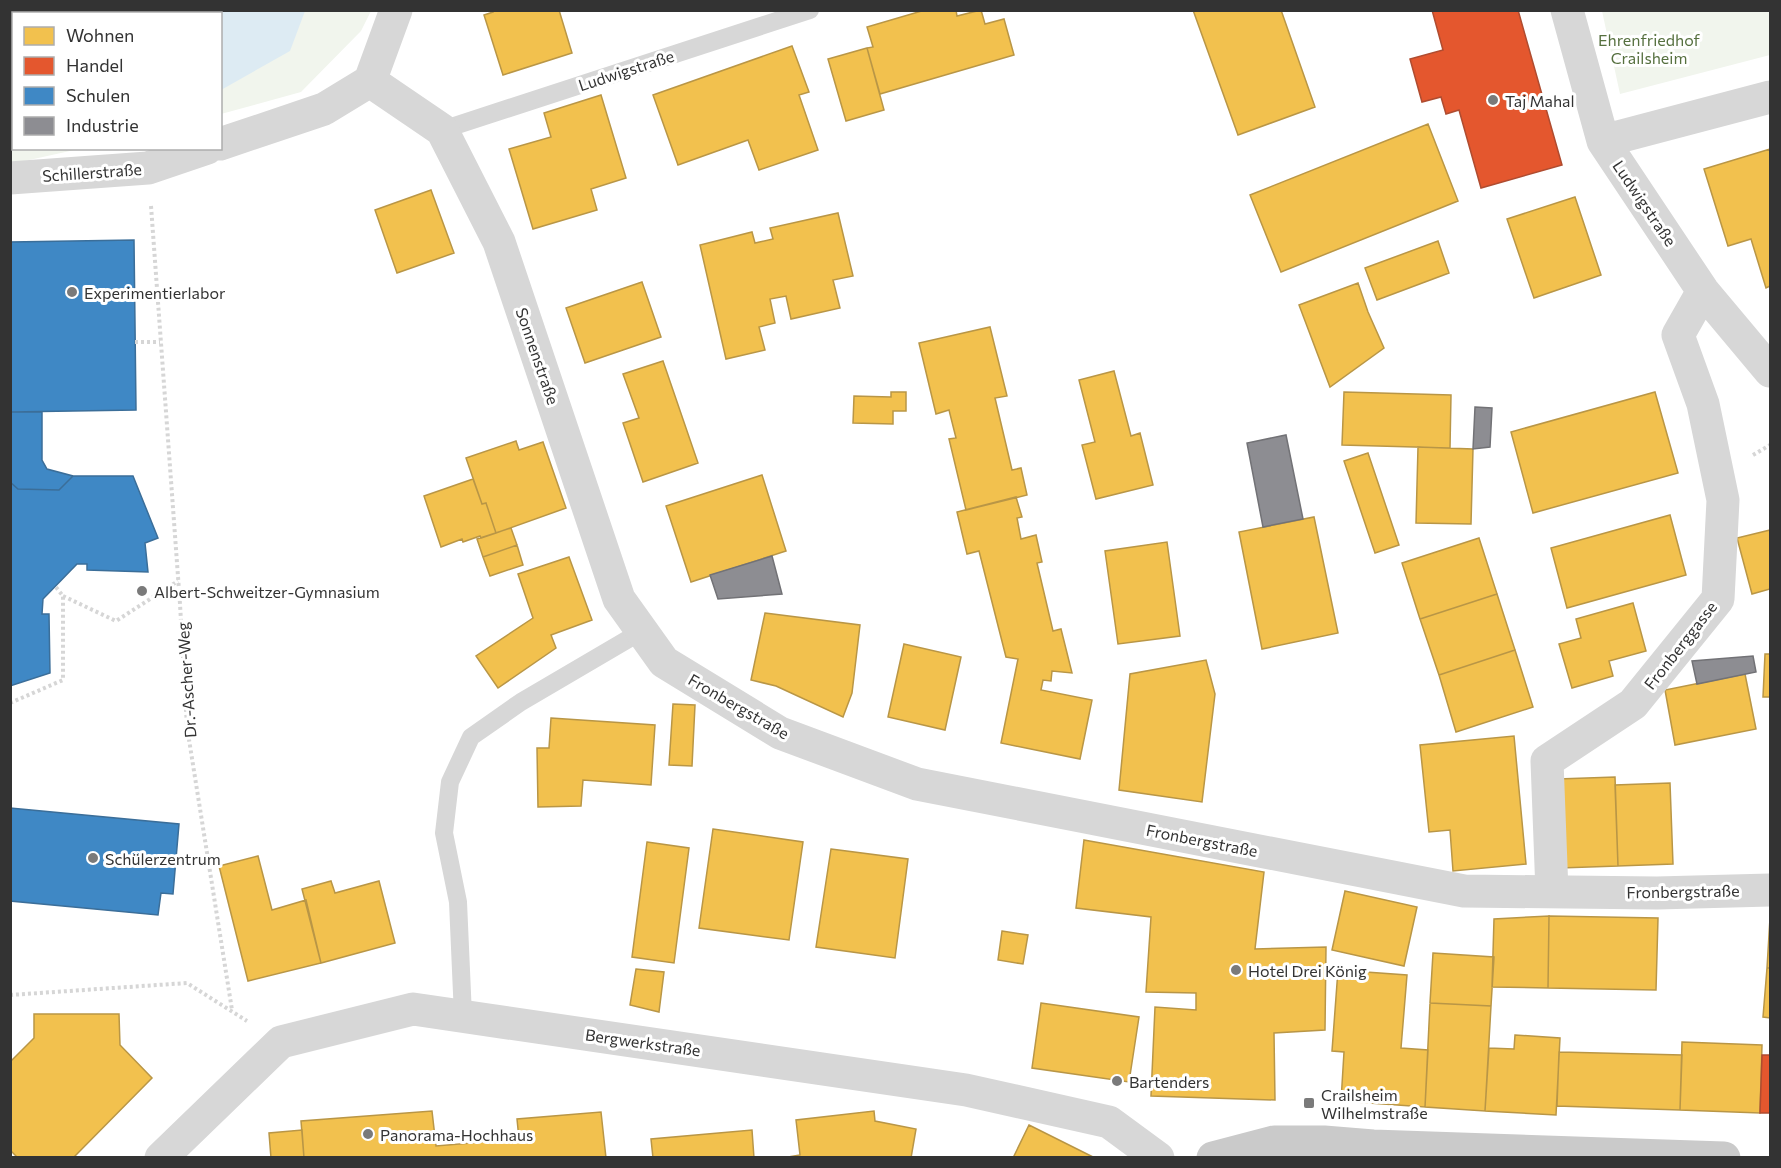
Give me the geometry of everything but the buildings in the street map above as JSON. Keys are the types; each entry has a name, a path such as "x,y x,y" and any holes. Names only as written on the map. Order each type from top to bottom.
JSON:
{"main road":[{"path":"1213,1158 1274,1142 1724,1158"}],"street":[{"path":"222,143 324,109 370,81 396,10"},
{"name":"Ludwigstraße","path":"1567,10 1603,141 1704,291 1770,371"},
{"name":"Sonnenstraße","path":"370,81 442,130 499,242 619,599 664,662"},
{"path":"1603,141 1770,97"},
{"name":"Schillerstraße","path":"10,178 148,168 201,150"},
{"name":"Fronberggasse","path":"1552,892 1547,761 1633,704 1718,598 1723,500 1703,404 1678,335 1704,291"},
{"name":"Fronbergstraße","path":"664,662 780,733 917,784 1464,891 1770,890"},
{"name":"Bergwerkstraße","path":"161,1158 281,1042 413,1009 966,1090 1109,1122 1158,1158"}],"lane":[{"name":"Ludwigstraße","path":"442,130 810,10"},
{"path":"462,1016 458,902 444,833 450,782 471,737 521,702 642,631"}],"path":[{"name":"Dr.-Ascher-Weg","path":"10,994 187,983 232,1011 187,727 148,168"},
{"path":"135,342 160,342"},
{"path":"55,586 63,596 116,621 178,581"},
{"path":"10,703 63,680 63,596"}],"green space":[{"path":"10,11 371,11 361,31 301,92 222,114 222,12 12,12 12,150 74,150 11,164"},
{"name":"Ehrenfriedhof Crailsheim","path":"1602,11 1770,11 1770,55 1620,94"}],"shaded area":[{"path":"11,10 305,10 290,51 222,89 222,12 12,12 12,122 10,121"}],"place":[{"name":"Taj Mahal","path":"1493,100"},
{"name":"Experimentierlabor","path":"72,292"},
{"name":"Albert-Schweitzer-Gymnasium","path":"142,591"},
{"name":"Schülerzentrum","path":"93,858"},
{"name":"Hotel Drei König","path":"1236,970"},
{"name":"Bartenders","path":"1117,1081"},
{"name":"Crailsheim Wilhelmstraße","path":"1309,1103"},
{"name":"Panorama-Hochhaus","path":"368,1134"}]}
